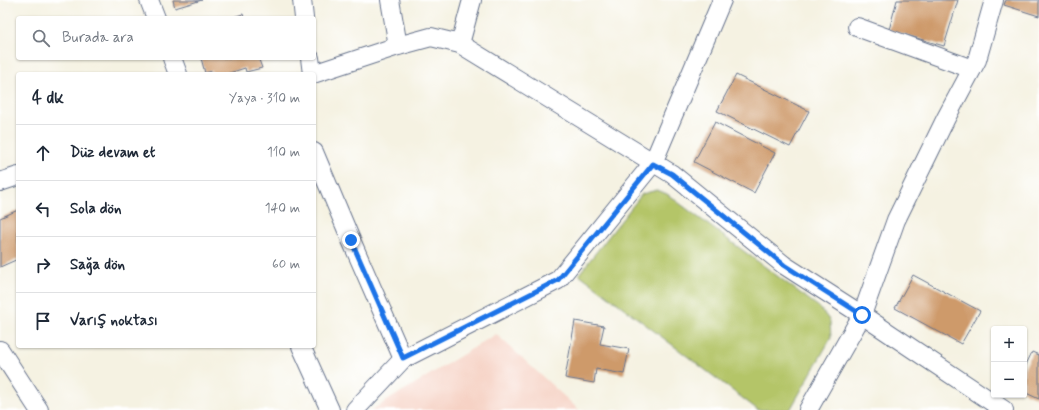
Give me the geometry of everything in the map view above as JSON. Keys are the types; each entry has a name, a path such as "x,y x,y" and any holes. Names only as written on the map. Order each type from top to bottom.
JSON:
{"street":[{"path":"149,0 155,16"},
{"path":"302,0 304,16"},
{"path":"390,0 398,46"},
{"path":"460,44 472,0"},
{"path":"355,410 403,358 558,280 653,164 722,0"},
{"path":"808,410 862,315 896,220 977,60 994,0"},
{"path":"857,27 972,69"},
{"path":"316,73 398,46 431,37 460,44 653,164 672,174 784,265 1004,410"},
{"path":"173,60 177,72"},
{"path":"310,60 313,72"},
{"path":"316,157 403,358"},
{"path":"0,182 16,177"},
{"path":"302,348 330,410"},
{"path":"0,350 39,410"}],"shaded area":[{"path":"496,334 579,410 372,410"}],"green space":[{"path":"657,190 667,194 819,307 830,321 831,338 790,410 758,410 579,274 642,194"}],"building":[{"path":"173,0 202,0 175,8"},
{"path":"897,0 958,0 944,46 889,30"},
{"path":"1006,0 1039,0 1039,16 1004,5"},
{"path":"202,60 259,60 262,68 246,72 245,68 232,72 205,72"},
{"path":"736,75 809,111 790,147 717,111"},
{"path":"715,122 775,153 754,193 694,162"},
{"path":"16,211 16,260 0,267 0,218"},
{"path":"913,275 980,311 961,344 895,308"},
{"path":"575,321 604,326 600,344 629,349 624,374 596,369 594,383 565,378"},
{"path":"1032,352 1039,355 1039,399 1027,393 1027,363"}],"route":[{"path":"351,240 403,358 558,280 653,164 672,174 784,265 862,315"}]}
